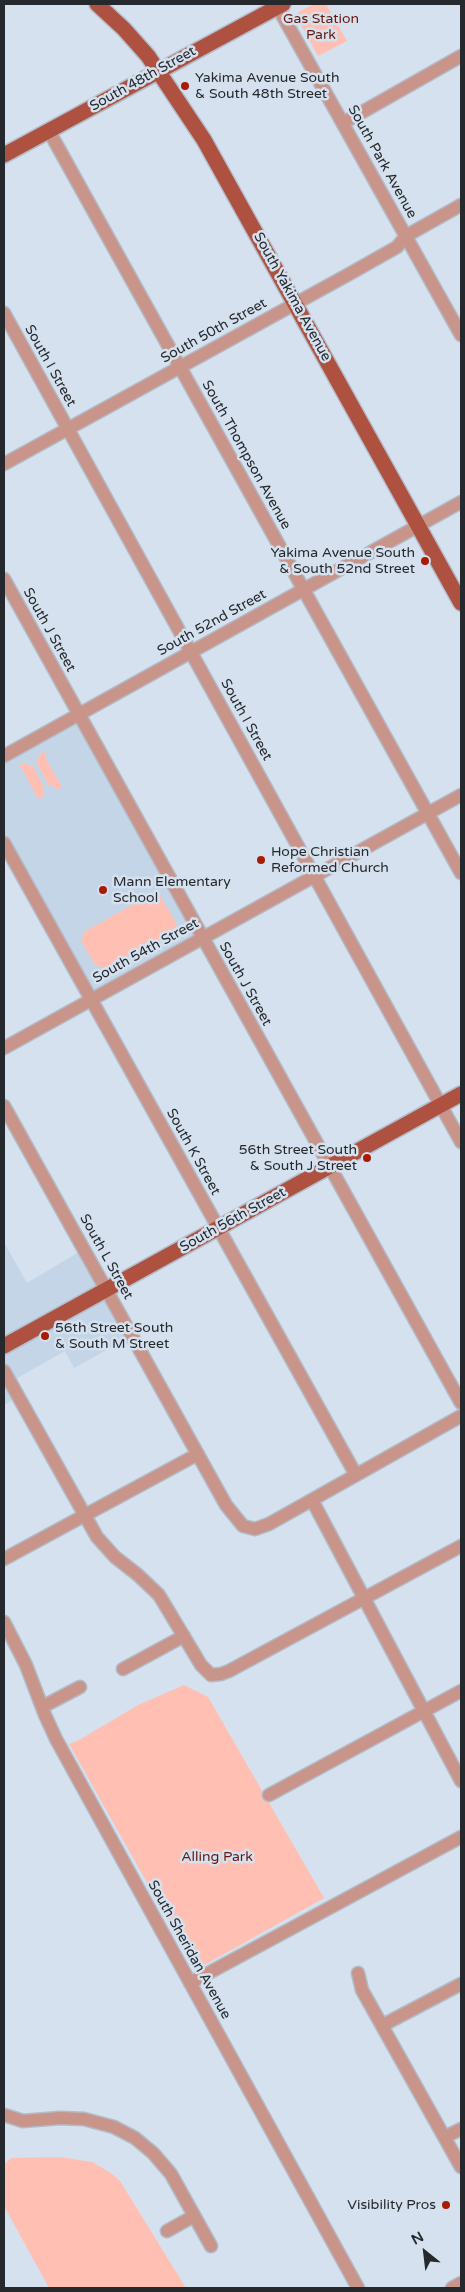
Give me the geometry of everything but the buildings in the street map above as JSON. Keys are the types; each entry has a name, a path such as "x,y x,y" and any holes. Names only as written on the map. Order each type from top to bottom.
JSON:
{"main road":[{"name":"South 48th Street","path":"4,155 279,5"},
{"name":"South Yakima Avenue","path":"102,6 135,41 159,71 204,140 461,604"},
{"name":"South 56th Street","path":"4,1346 461,1094"}],"street":[{"name":"South Park Avenue","path":"279,5 461,335"},
{"path":"343,123 461,56"},
{"name":"South Thompson Avenue","path":"49,131 461,873"},
{"name":"South 50th Street","path":"4,464 397,247 406,236 461,205"},
{"name":"South I Street","path":"4,313 461,1142"},
{"name":"South 52nd Street","path":"4,756 461,502"},
{"name":"South J Street","path":"4,579 461,1403"},
{"name":"South 54th Street","path":"4,1048 461,795"},
{"name":"South K Street","path":"4,843 356,1475"},
{"name":"South L Street","path":"4,1106 229,1510 243,1526 251,1529 263,1527 312,1500"},
{"path":"4,1371 85,1516 108,1550 154,1590 201,1665 211,1675 229,1671 461,1546"},
{"path":"461,1416 312,1500 461,1781"},
{"path":"4,1559 198,1454"},
{"name":"South Sheridan Avenue","path":"4,1622 7,1636 26,1665 42,1707 61,1748 358,2288"},
{"path":"123,1669 184,1636"},
{"path":"42,1707 80,1687"},
{"path":"268,1795 461,1691"},
{"path":"190,1982 461,1837"},
{"path":"358,1973 362,1990 384,2025 461,2167"},
{"path":"384,2025 461,1984"},
{"path":"4,2115 23,2121 60,2118 84,2119 100,2122 128,2134 145,2146 163,2164 211,2246"},
{"path":"445,2137 461,2129"},
{"path":"167,2231 194,2216"},
{"path":"452,2288 461,2283"}],"shaded area":[{"name":"Mann Elementary School","path":"78,714 202,937 91,999 4,843 4,756"},
{"path":"4,1242 27,1283 84,1249 132,1336 74,1368 65,1351 10,1382 18,1397 4,1405"}],"green space":[{"name":"Gas Station Park","path":"314,4 326,4 347,41 318,56 295,14"},
{"path":"45,752 47,755 45,757 62,787 56,790 52,784 49,786 36,762 39,760 37,756"},
{"path":"26,762 28,766 32,765 45,788 42,790 45,795 38,799 22,769 18,767"},
{"path":"153,893 159,894 177,924 172,934 104,968 95,965 81,941 84,932"},
{"name":"Alling Park","path":"184,1685 208,1697 324,1898 201,1967 194,1966 69,1744 138,1705"},
{"path":"60,2157 92,2162 111,2173 120,2181 186,2288 49,2288 4,2206 4,2164 12,2158"}],"place":[{"name":"Yakima Avenue South & South 48th Street","path":"185,86"},
{"name":"Yakima Avenue South & South 52nd Street","path":"425,561"},
{"name":"Hope Christian Reformed Church","path":"261,860"},
{"name":"Mann Elementary School","path":"103,890"},
{"name":"56th Street South & South J Street","path":"367,1158"},
{"name":"56th Street South & South M Street","path":"45,1336"},
{"name":"Visibility Pros","path":"446,2205"}]}
